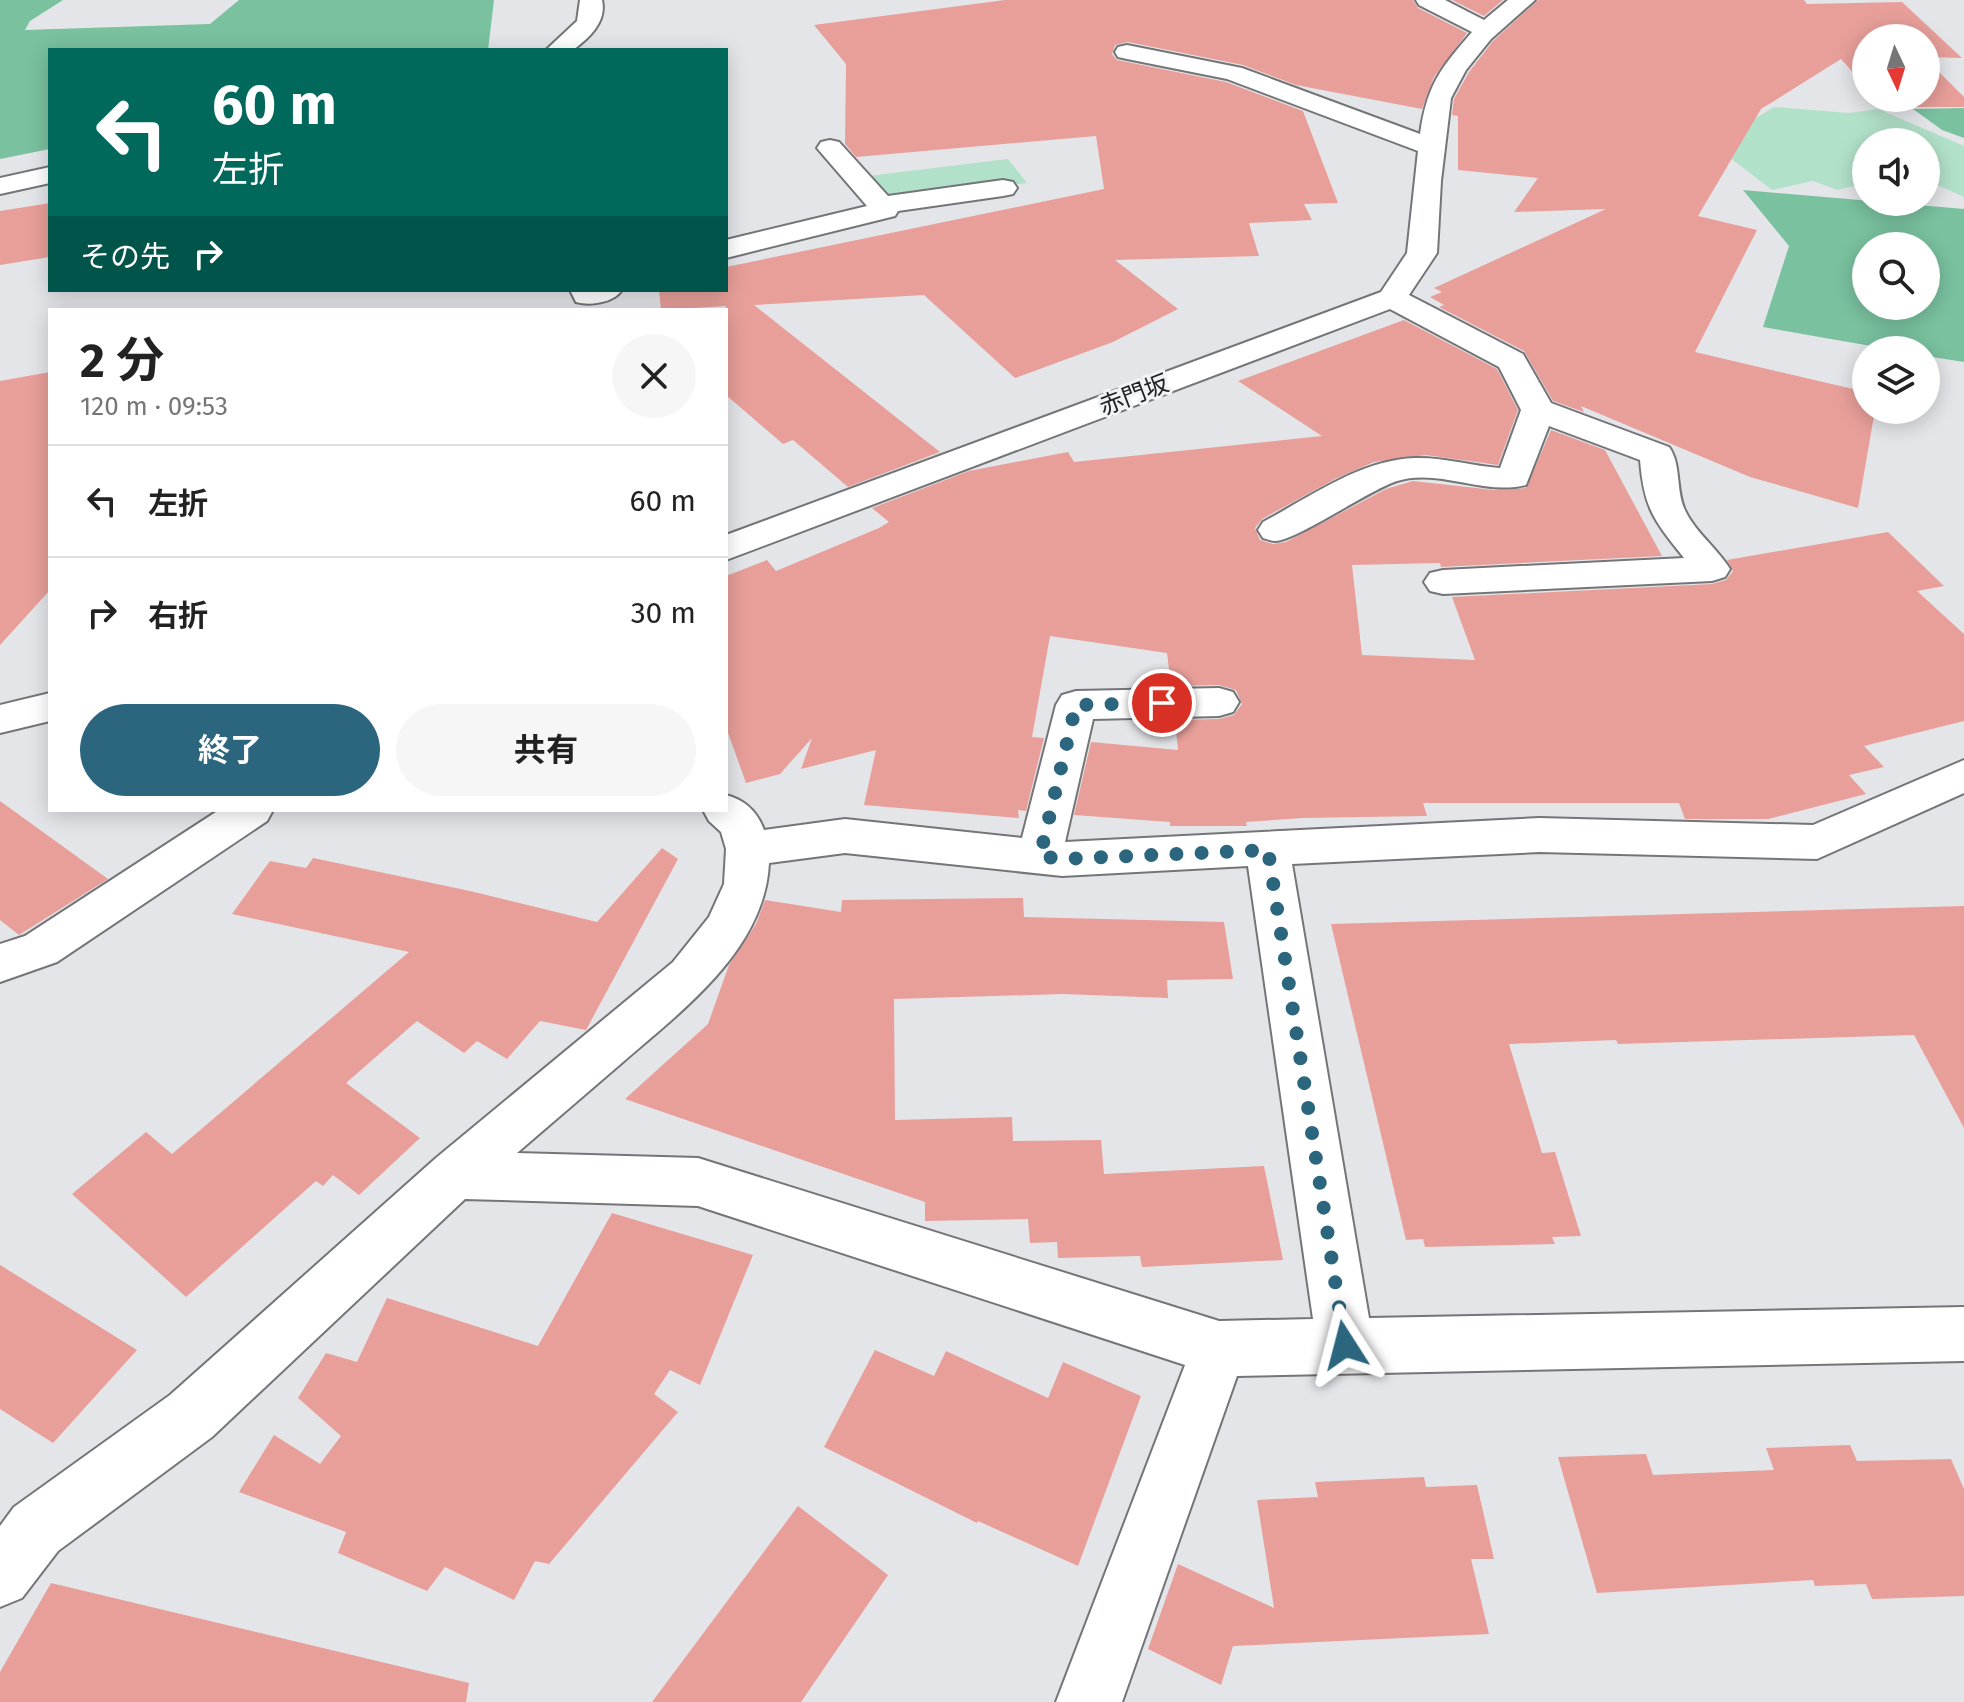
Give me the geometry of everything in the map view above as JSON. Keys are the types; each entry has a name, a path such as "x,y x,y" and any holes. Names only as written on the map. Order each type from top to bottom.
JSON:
{"street":[{"path":"560,48 589,20 594,7 591,0"},
{"path":"1427,0 1487,31"},
{"path":"1443,582 1712,569 1668,514 1660,489 1657,454 1538,410 1512,361 1392,298 1422,253 1438,98 1455,67 1505,12 1524,0"},
{"path":"1127,52 1233,73 1431,147"},
{"path":"728,249 885,210 830,148"},
{"path":"0,186 48,175"},
{"path":"881,205 1003,188"},
{"name":"赤門坂","path":"728,547 1392,298"},
{"path":"1276,530 1385,472 1415,468 1486,479 1514,478 1538,410"},
{"path":"1040,856 1076,705 1219,702"},
{"path":"0,719 48,707"},
{"path":"0,1576 36,1529 191,1416 454,1175 690,976 727,927 746,884 736,830 845,836 1062,859 1539,835 1817,842 1964,775"},
{"path":"0,963 41,949 249,812"},
{"path":"1268,850 1345,1345"},
{"path":"454,1175 698,1182 1219,1349 1964,1334"},
{"path":"1089,1702 1219,1349"}],"green space":[{"path":"0,0 63,0 30,21 25,30 210,24 239,0 494,0 488,48 48,48 48,149 0,159"},
{"path":"1774,107 1849,113 1885,112 1922,128 1852,128 1852,186 1837,190 1813,181 1772,190 1729,157 1721,139"},
{"path":"1940,108 1964,108 1964,138 1942,130 1917,112 1940,112"},
{"path":"1940,136 1964,146 1964,197 1940,186"},
{"path":"1008,159 1027,183 889,200 868,176"},
{"path":"1743,190 1852,199 1852,216 1940,216 1940,207 1964,209 1964,362 1940,358 1940,336 1852,336 1852,343 1763,327 1789,246"}],"building":[{"path":"1005,0 1413,0 1418,8 1467,33 1434,77 1422,109 1296,85 1243,65 1128,42 1115,45 1112,54 1117,60 1226,82 1303,111 1338,203 1304,204 1312,220 1249,223 1259,256 1115,260 1178,309 1113,342 1015,378 924,295 754,305 940,452 848,487 793,440 783,444 728,397 728,308 661,308 659,292 728,292 728,267 1104,189 1096,136 856,157 845,144 846,64 814,25"},
{"path":"1452,0 1503,0 1484,16"},
{"path":"1538,0 1804,0 1807,4 1902,2 1926,24 1852,24 1852,71 1841,59 1761,109 1698,216 1757,230 1695,352 1852,389 1852,424 1873,424 1858,508 1750,477 1581,406 1584,412 1553,401 1524,351 1439,307 1444,305 1430,297 1442,292 1434,288 1606,209 1514,212 1538,178 1458,170 1458,116 1452,115 1454,99 1469,72 1493,41"},
{"path":"1940,37 1962,58 1940,57"},
{"path":"1940,73 1964,97 1964,107 1940,107"},
{"path":"48,203 48,257 0,265 0,211"},
{"path":"1404,320 1497,369 1518,410 1498,465 1426,455 1374,462 1335,479 1262,519 1255,528 1260,540 1273,544 1286,542 1386,489 1413,481 1494,490 1526,488 1551,430 1605,450 1662,556 1441,567 1440,563 1352,565 1362,655 1475,660 1452,597 1712,584 1726,580 1733,571 1727,560 1888,532 1944,586 1917,591 1964,634 1964,721 1864,746 1884,767 1849,775 1866,794 1768,819 1685,819 1679,803 1423,803 1427,816 1302,818 1246,822 1247,826 1170,826 1170,822 1074,815 1091,742 1178,750 1175,720 1219,719 1234,715 1242,704 1236,690 1219,685 1171,686 1167,653 1050,636 1032,737 1044,738 1026,811 1018,810 1019,818 864,805 876,750 801,769 812,738 780,774 746,783 728,733 728,575 767,560 776,571 879,528 889,522 872,508 969,471 1068,452 1074,462 1322,436 1238,381"},
{"path":"48,372 48,592 0,645 0,381"},
{"path":"0,801 108,879 19,935 0,920"},
{"path":"662,848 678,859 586,1030 540,1021 507,1059 477,1041 464,1053 417,1021 346,1083 420,1138 359,1195 333,1175 323,1186 316,1181 186,1297 72,1194 146,1132 172,1154 409,952 232,914 270,861 306,868 313,858 597,922"},
{"path":"1023,898 1024,917 1224,922 1233,979 1167,980 1168,998 1063,994 894,999 895,1120 1012,1117 1013,1141 1101,1140 1104,1174 1264,1166 1283,1260 1142,1267 1140,1256 1058,1258 1057,1242 1030,1243 1028,1219 925,1221 925,1202 625,1099 708,1024 729,965 756,924 765,900 841,912 842,900"},
{"path":"1964,906 1964,1128 1914,1035 1618,1044 1616,1040 1509,1044 1542,1153 1555,1152 1581,1236 1552,1237 1555,1244 1425,1247 1423,1239 1406,1240 1331,924"},
{"path":"612,1213 753,1255 700,1385 670,1370 654,1394 678,1412 549,1564 535,1561 514,1600 445,1567 427,1591 338,1553 346,1532 239,1492 274,1435 320,1464 341,1436 298,1398 326,1353 357,1362 387,1298 538,1346"},
{"path":"0,1265 137,1350 53,1443 0,1409"},
{"path":"875,1350 934,1376 946,1351 1048,1398 1063,1362 1141,1396 1078,1566 977,1523 824,1447"},
{"path":"1850,1445 1857,1461 1951,1459 1964,1489 1964,1596 1872,1599 1866,1584 1815,1586 1813,1580 1597,1593 1558,1457 1646,1454 1653,1475 1774,1470 1766,1448"},
{"path":"1424,1477 1426,1487 1477,1485 1494,1559 1471,1559 1489,1634 1233,1646 1221,1685 1148,1649 1178,1564 1274,1608 1257,1500 1318,1497 1315,1482"},
{"path":"798,1506 888,1575 801,1702 652,1702"},
{"path":"51,1583 469,1683 466,1702 0,1702 0,1672"}],"route":[{"path":"1162,703 1076,705 1040,856 1062,859 1268,850 1345,1345"}]}
